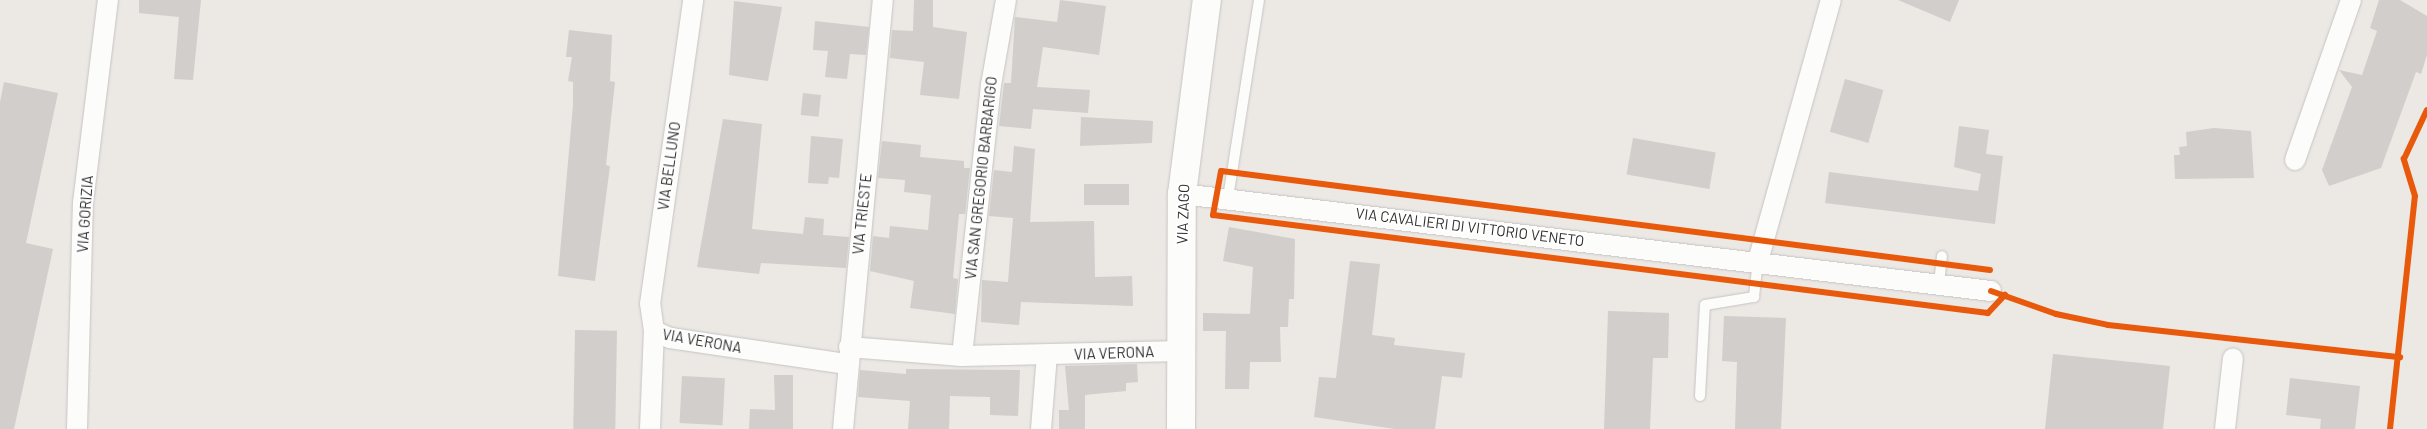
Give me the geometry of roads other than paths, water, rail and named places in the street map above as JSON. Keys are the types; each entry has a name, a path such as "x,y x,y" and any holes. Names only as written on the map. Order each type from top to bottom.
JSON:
{"street":[{"name":"VIA GORIZIA","path":"77,429 83,203 108,0"},
{"name":"VIA BELLUNO","path":"654,331 650,304 693,0"},
{"name":"VIA TRIESTE","path":"843,429 848,355 883,0"},
{"name":"VIA SAN GREGORIO BARBARIGO","path":"962,356 990,95 1006,0"},
{"name":"VIA ZAGO","path":"1181,429 1182,194 1207,0"},
{"path":"1758,261 1831,0"},
{"path":"2295,160 2350,0"},
{"name":"VIA CAVALIERI DI VITTORIO VENETO","path":"1182,194 1758,261 1991,291"},
{"name":"VIA VERONA","path":"650,429 654,331 670,338 848,355 1047,355 1180,351"},
{"path":"1041,429 1047,355"},
{"path":"2225,429 2233,358"}],"lane":[{"path":"1228,198 1259,0"},
{"path":"1939,284 1942,256"},
{"path":"1700,396 1705,305 1754,297 1758,261"}]}
